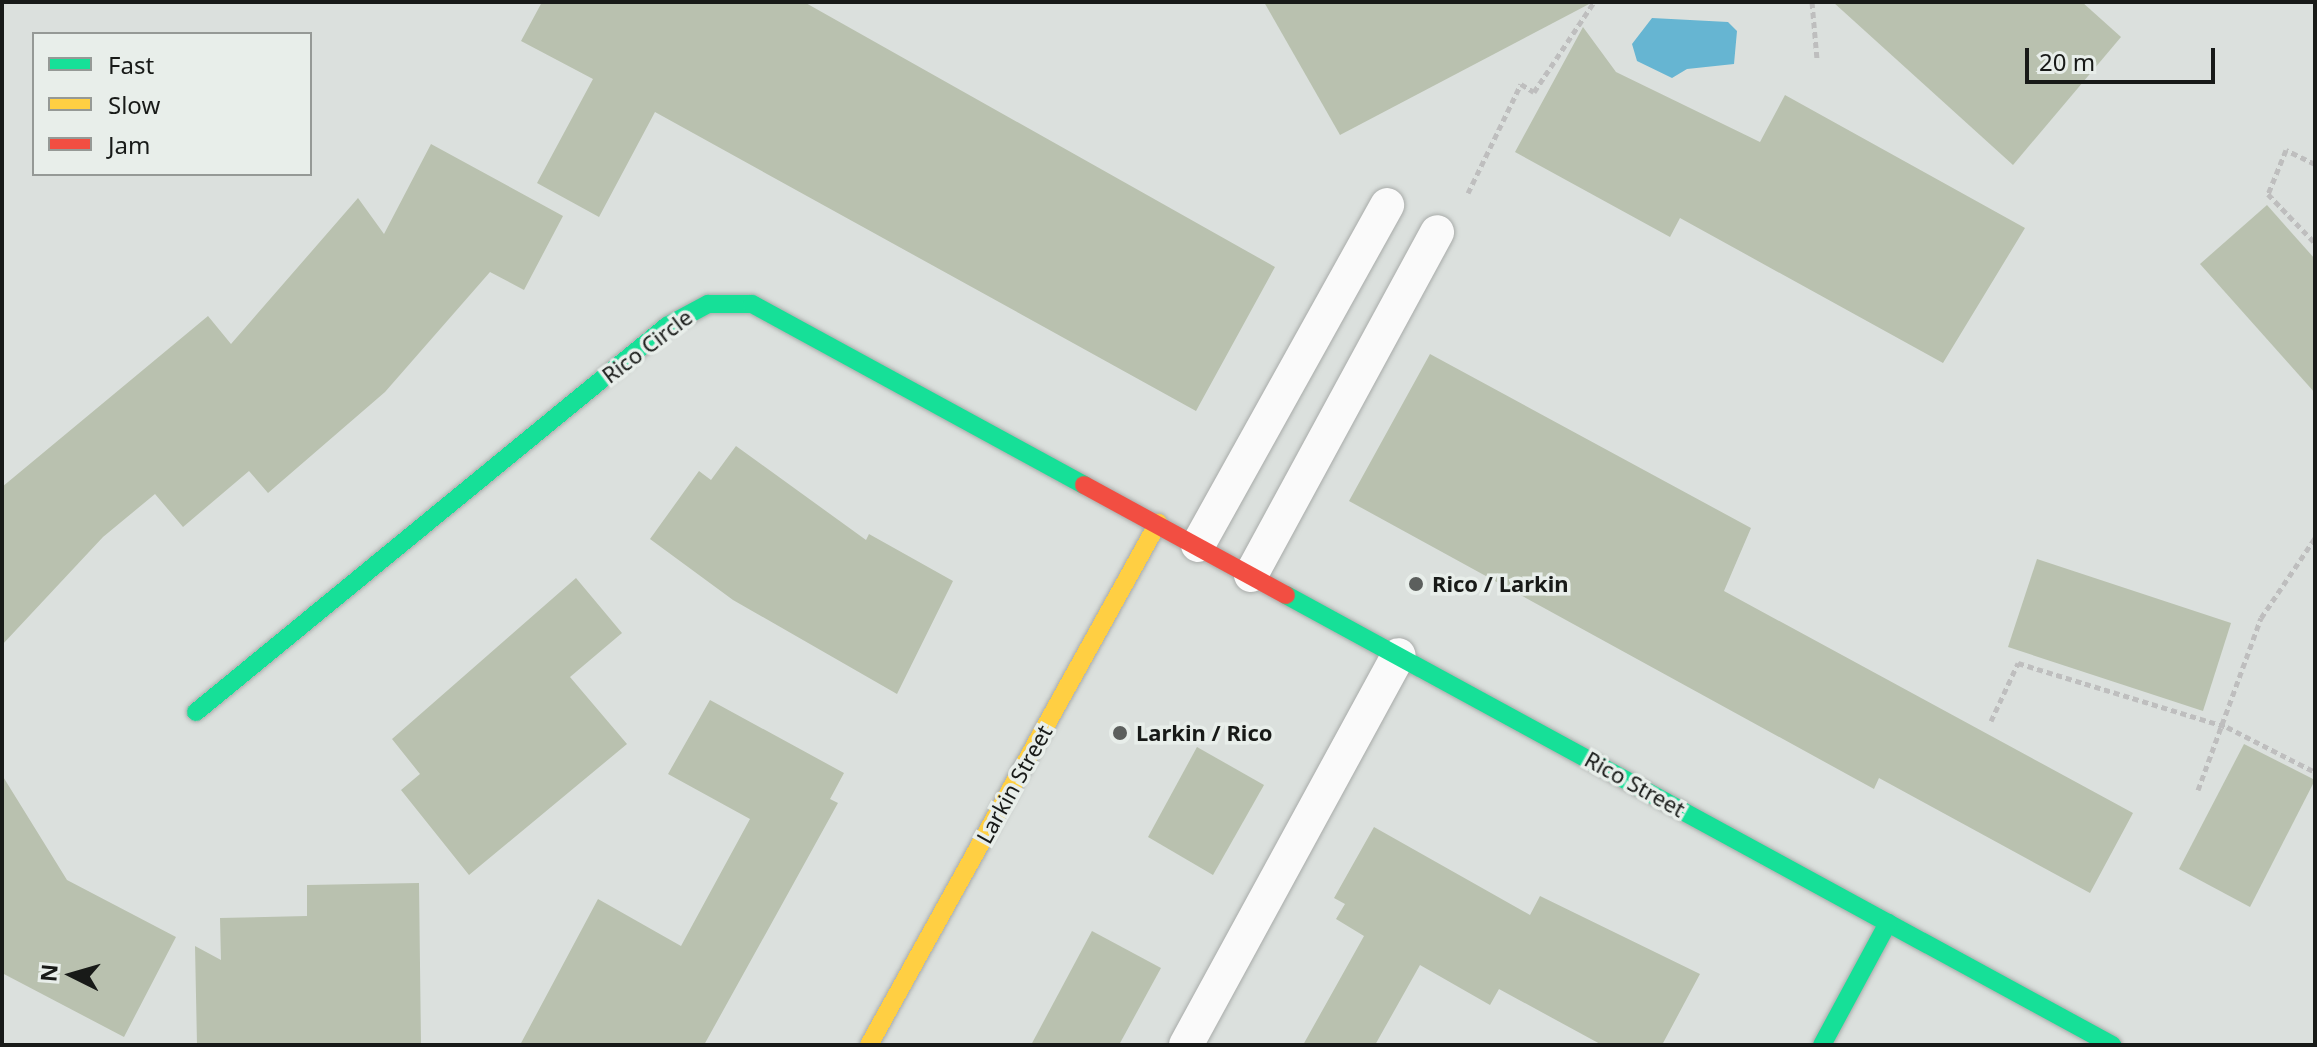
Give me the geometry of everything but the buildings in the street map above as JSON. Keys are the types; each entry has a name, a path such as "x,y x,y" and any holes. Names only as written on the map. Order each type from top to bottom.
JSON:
{"street":[{"name":"Rico Circle","path":"196,712 667,326 708,304 752,304 781,315 1158,523"},
{"name":"Rico Street","path":"1158,523 2112,1045"},
{"name":"Larkin Street","path":"869,1045 1158,523"},
{"path":"1822,1045 1888,923"}],"lane":[{"path":"1198,545 1387,205"},
{"path":"1251,575 1437,232"},
{"path":"1186,1045 1399,655"}],"path":[{"path":"1466,198 1521,84 1534,92 1594,2"},
{"path":"1812,2 1817,59"},
{"path":"2315,164 2286,150 2268,194 2315,243"},
{"path":"2198,790 2227,727 2261,618 2315,538"},
{"path":"1991,721 2018,663 2227,727 2315,772"}],"water":[{"path":"1652,18 1728,22 1737,31 1734,64 1687,69 1672,78 1637,61 1632,44"}],"traffic: fast":[{"path":"196,712 667,326 708,304 752,304 1084,485"},
{"path":"1286,595 2112,1045"},
{"path":"1822,1045 1888,923"}],"traffic: slow":[{"path":"869,1045 1158,523"}],"traffic: jam":[{"path":"1084,485 1286,595"}],"place":[{"name":"Rico / Larkin","path":"1416,584"},
{"name":"Larkin / Rico","path":"1120,733"}]}
